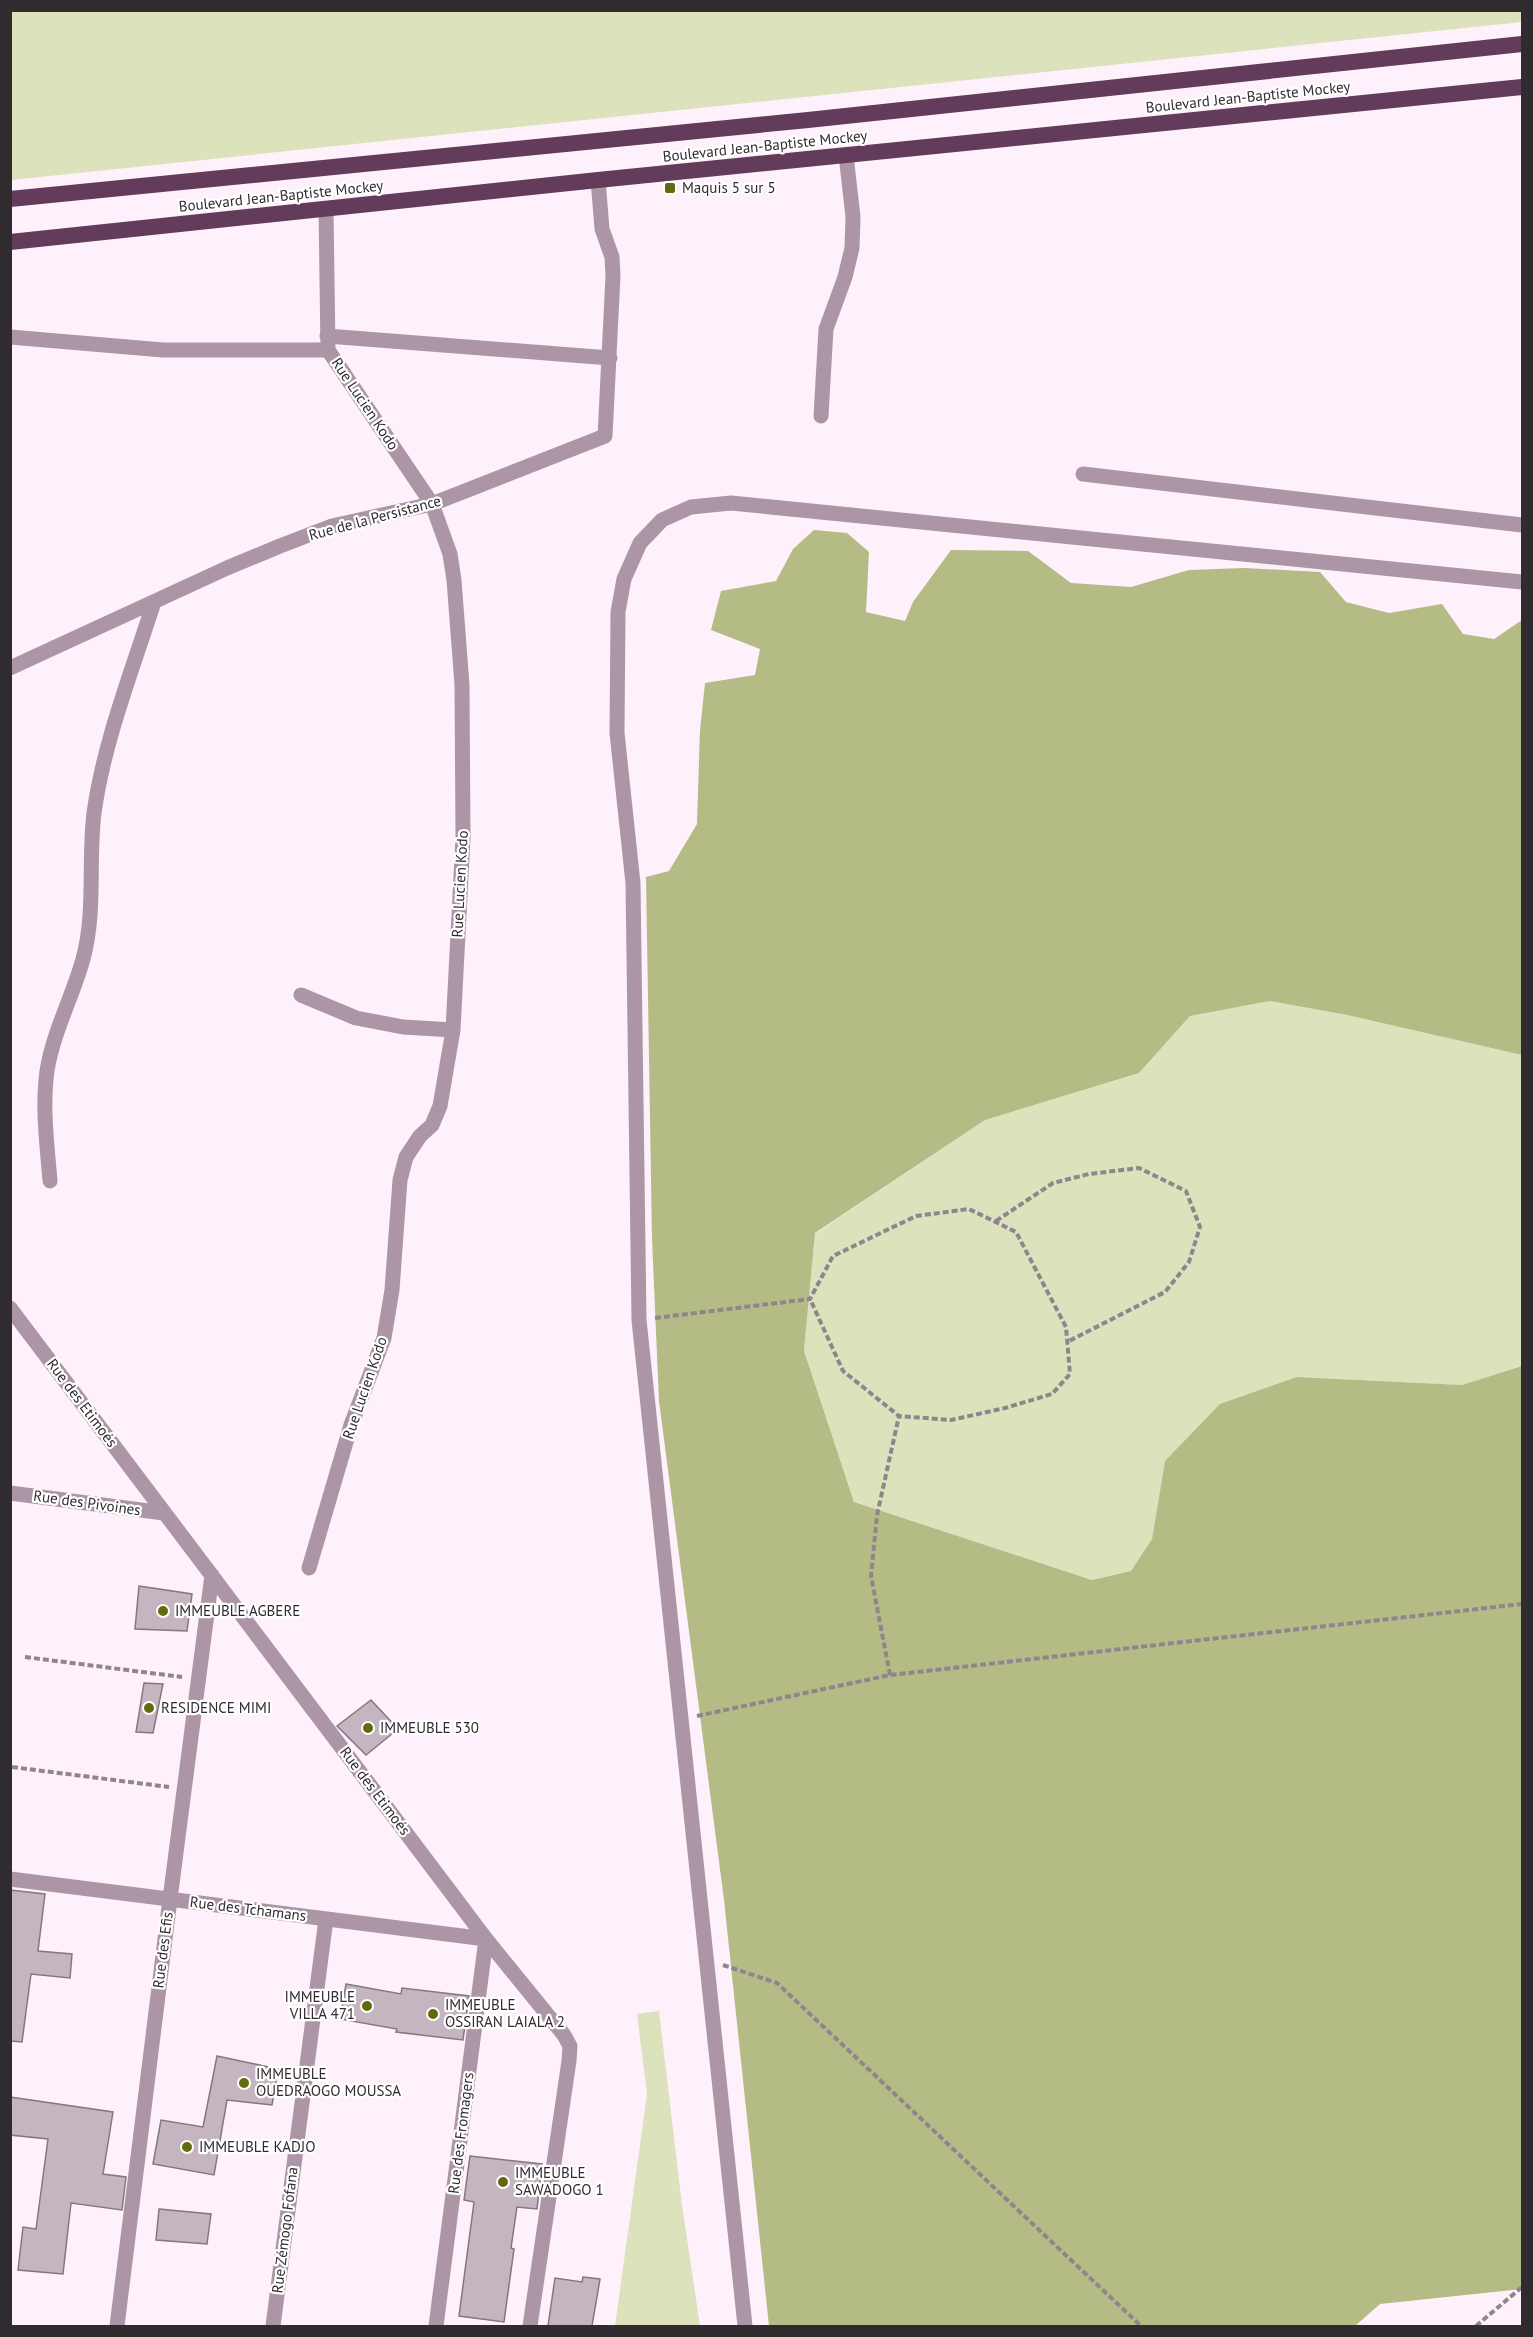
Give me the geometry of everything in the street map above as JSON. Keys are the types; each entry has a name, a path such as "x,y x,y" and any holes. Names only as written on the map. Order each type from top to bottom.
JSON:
{"highway":[{"name":"Boulevard Jean-Baptiste Mockey","path":"10,198 761,124 1522,44"},
{"name":"Boulevard Jean-Baptiste Mockey","path":"10,242 1522,87"}],"street":[{"path":"821,416 826,329 845,277 852,248 853,217 846,155"},
{"name":"Rue de la Persistance","path":"10,668 227,568 332,526 432,504 604,436 610,358 612,257 602,230 598,180"},
{"path":"326,209 328,343"},
{"path":"10,337 163,350 328,343 610,358"},
{"name":"Rue Lucien Kodo","path":"309,1568 351,1425 384,1338 392,1290 400,1180 406,1158 420,1136 432,1125 440,1106 453,1030 463,838 462,685 450,554 432,504 328,343"},
{"path":"1083,474 1522,525"},
{"path":"745,2326 639,1320 633,883 617,733 618,612 624,579 640,543 662,520 691,507 731,503 1522,582"},
{"path":"50,1181 45,1125 47,1069 83,958 89,923 94,814 102,771 154,602"},
{"path":"301,995 356,1018 404,1027 453,1030"},
{"name":"Rue des Etimoés","path":"10,1308 486,1939 564,2035 570,2046 568,2073 530,2326"},
{"name":"Rue des Pivoines","path":"10,1493 164,1513"},
{"name":"Rue des Efis","path":"117,2326 212,1575"},
{"name":"Rue des Tchamans","path":"10,1879 486,1939"},
{"name":"Rue Zémogo Fofana","path":"273,2326 326,1919"},
{"name":"Rue des Fromagers","path":"436,2326 486,1939"}],"path":[{"path":"996,1222 1053,1183 1089,1174 1139,1168 1186,1191 1200,1227 1189,1263 1165,1292 1067,1342"},
{"path":"969,1209 1016,1232 1066,1327 1070,1374 1052,1394 951,1420 899,1416 843,1371 810,1299 833,1256 916,1215 969,1209"},
{"path":"639,1320 810,1299"},
{"path":"890,1675 871,1576 877,1515 899,1416"},
{"path":"681,1719 890,1675 1522,1604"},
{"path":"25,1657 199,1679"},
{"path":"12,1767 184,1789"},
{"path":"706,1959 777,1983 1141,2326"},
{"path":"1476,2326 1522,2287"}],"green space":[{"path":"11,10 1522,10 1522,22 11,180"},
{"path":"814,530 847,533 869,552 866,612 905,621 913,602 951,550 1028,551 1071,583 1131,587 1189,570 1244,568 1320,572 1346,602 1389,613 1442,604 1463,634 1494,639 1522,620 1522,1055 1347,1015 1270,1001 1190,1016 1139,1073 985,1120 815,1233 804,1351 854,1502 1092,1580 1131,1571 1152,1539 1165,1461 1220,1404 1297,1377 1462,1385 1522,1366 1522,2289 1380,2304 1355,2326 769,2326 724,1900 659,1401 652,1239 646,877 669,871 697,824 700,730 705,683 755,675 760,649 711,630 721,591 776,581 793,549"},
{"path":"1270,1001 1347,1015 1522,1055 1522,1366 1462,1385 1297,1377 1165,1461 1152,1539 1131,1571 1092,1580 854,1502 804,1351 815,1234 985,1120 1139,1073 1190,1016"},
{"path":"659,2011 682,2205 700,2326 615,2326 647,2094 637,2014"}],"building":[{"name":"IMMEUBLE AGBERE","path":"139,1586 192,1594 187,1631 135,1629"},
{"name":"RESIDENCE MIMI","path":"144,1683 163,1684 153,1733 136,1732"},
{"name":"IMMEUBLE 530","path":"371,1700 398,1729 366,1755 337,1726"},
{"path":"10,1890 45,1894 38,1951 72,1954 70,1978 31,1974 22,2042 10,2041"},
{"path":"346,1984 401,1994 402,1988 469,1996 463,2040 396,2032 397,2029 340,2019"},
{"path":"217,2056 278,2069 272,2105 227,2100 214,2175 153,2164 161,2120 203,2127"},
{"path":"10,2097 113,2112 103,2174 126,2177 122,2210 71,2203 63,2274 18,2270 23,2227 36,2229 48,2139 10,2135"},
{"path":"470,2156 542,2164 537,2209 517,2207 504,2322 459,2316 474,2202 464,2200"},
{"path":"159,2209 211,2214 207,2244 156,2240"},
{"path":"583,2277 600,2279 592,2326 548,2326 555,2278 582,2282"}],"place":[{"name":"Maquis 5 sur 5","path":"670,188"},
{"name":"IMMEUBLE AGBERE","path":"163,1611"},
{"name":"RESIDENCE MIMI","path":"149,1708"},
{"name":"IMMEUBLE 530","path":"368,1728"},
{"name":"IMMEUBLE VILLA 471","path":"367,2006"},
{"name":"IMMEUBLE OSSIRAN LAIALA 2","path":"433,2014"},
{"name":"IMMEUBLE OUEDRAOGO MOUSSA","path":"244,2083"},
{"name":"IMMEUBLE KADJO","path":"187,2147"},
{"name":"IMMEUBLE SAWADOGO 1","path":"503,2182"}]}
